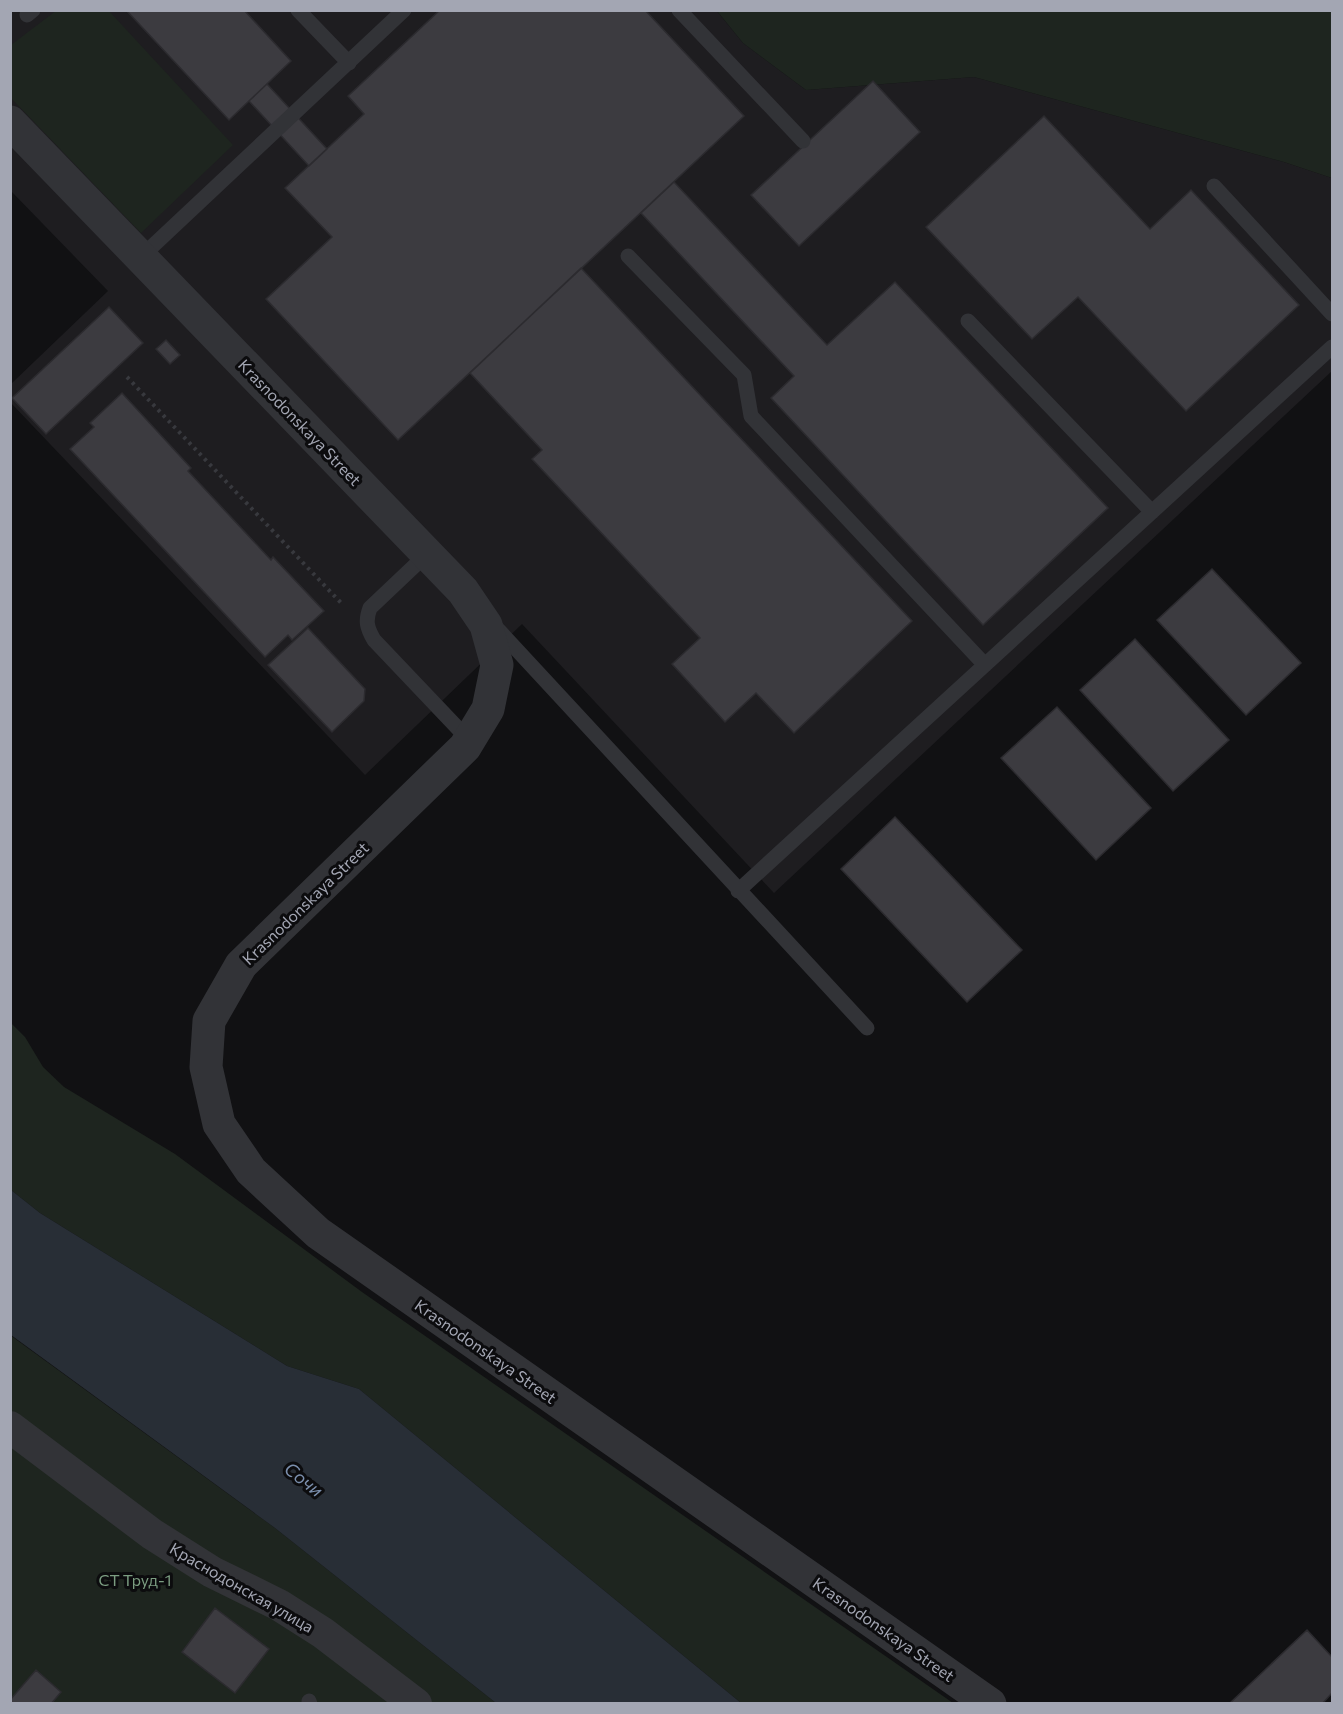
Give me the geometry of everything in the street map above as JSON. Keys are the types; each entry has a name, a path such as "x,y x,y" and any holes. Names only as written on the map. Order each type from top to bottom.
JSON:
{"street":[{"name":"Krasnodonskaya Street","path":"10,122 463,591 486,624 497,665 488,709 465,747 241,965 209,1021 206,1067 219,1124 251,1171 318,1233 990,1704"},
{"name":"Краснодонская улица","path":"10,1427 152,1534 212,1572 279,1605 322,1633 416,1704"}],"lane":[{"path":"298,10 349,63"},
{"path":"141,257 404,10"},
{"path":"679,10 802,141"},
{"path":"1214,186 1332,314"},
{"path":"628,256 744,375 751,416 985,665"},
{"path":"968,321 1152,512"},
{"path":"738,891 1332,347"},
{"path":"427,554 370,608 366,618 368,628 374,640 469,740"},
{"path":"463,591 867,1028"}],"path":[{"path":"127,377 343,605"}],"shaded area":[{"path":"11,11 717,11 743,43 806,90 974,77 1284,162 1332,178 1332,371 774,893 522,624 365,775 11,403 11,384 108,291 11,191"}],"green space":[{"path":"57,10 109,11 233,145 141,233 11,98 11,45"},
{"path":"717,11 1332,11 1332,178 1284,162 974,77 806,90 743,43"},
{"path":"10,1022 25,1037 43,1067 64,1087 175,1154 362,1292 953,1703 741,1703 359,1389 287,1366 40,1213 11,1190"},
{"name":"СТ Труд-1","path":"10,1335 275,1528 496,1703 11,1703"}],"water":[{"name":"Сочи","path":"11,1190 40,1213 287,1366 359,1389 741,1703 496,1703 275,1528 11,1335"}],"building":[{"path":"126,10 244,10 291,61 229,120"},
{"path":"440,10 645,10 744,116 398,440 266,299 332,237 285,188 364,114 348,96"},
{"path":"873,81 920,132 799,246 751,195"},
{"path":"267,84 327,149 309,166 249,101"},
{"path":"1044,116 1150,229 1191,190 1299,305 1186,411 1078,297 1032,339 926,227"},
{"path":"674,182 827,345 895,282 1108,508 983,625 771,398 794,376 641,213"},
{"path":"581,268 912,621 794,733 756,693 725,722 672,664 700,638 532,459 542,450 470,373"},
{"path":"109,307 143,343 46,434 12,398"},
{"path":"166,340 180,355 170,364 156,349"},
{"path":"122,393 191,468 188,471 271,560 273,557 324,611 292,640 288,635 265,657 70,449 94,427 90,423"},
{"path":"1212,569 1301,663 1246,715 1157,620"},
{"path":"308,628 365,689 364,701 332,732 268,665"},
{"path":"1135,639 1229,740 1173,791 1080,690"},
{"path":"1057,707 1151,808 1096,860 1001,758"},
{"path":"895,817 1022,950 967,1002 841,869"},
{"path":"215,1608 269,1649 235,1693 182,1652"},
{"path":"1307,1630 1332,1657 1332,1693 1322,1704 1229,1704"},
{"path":"36,1670 61,1692 51,1704 10,1704 10,1700"}]}
